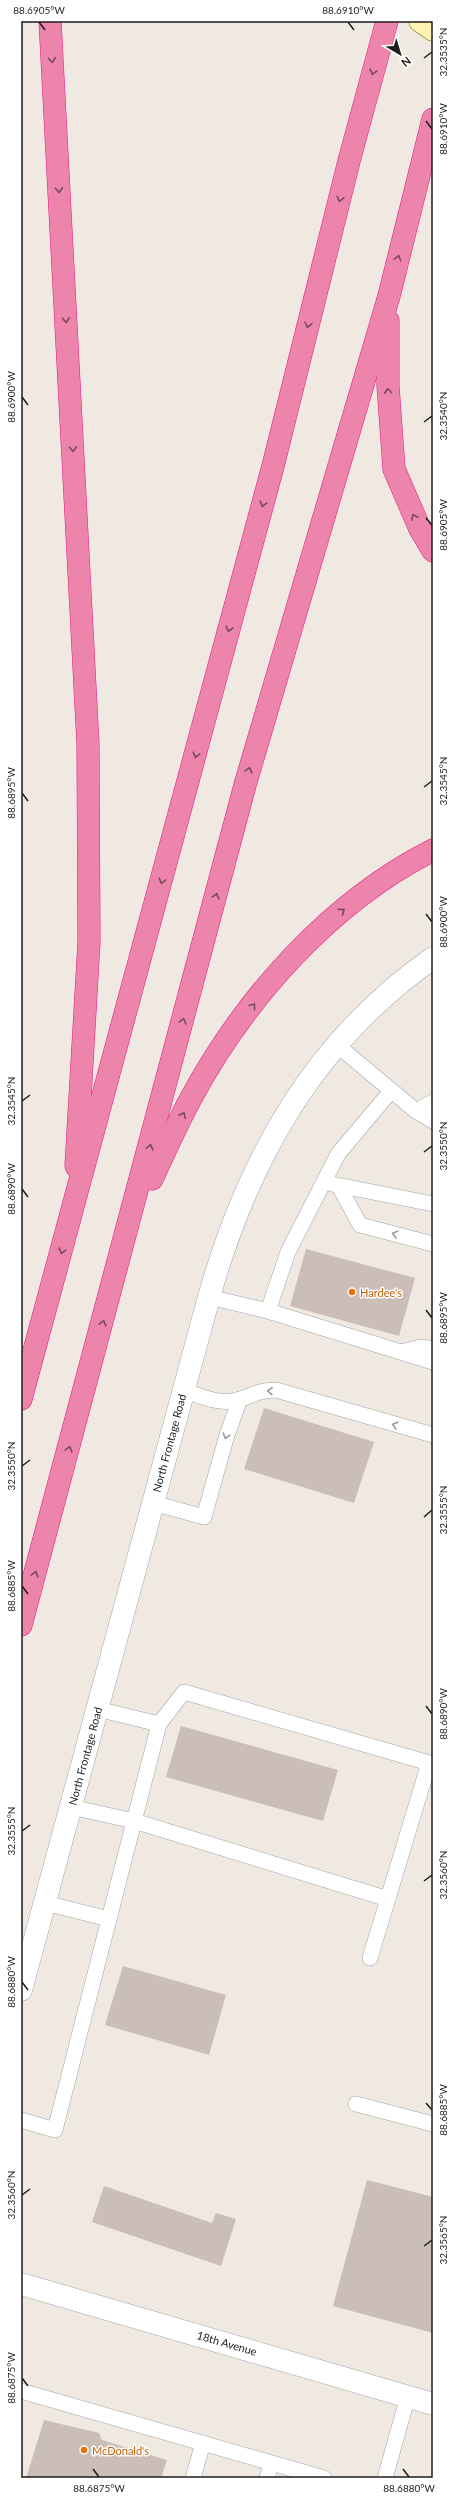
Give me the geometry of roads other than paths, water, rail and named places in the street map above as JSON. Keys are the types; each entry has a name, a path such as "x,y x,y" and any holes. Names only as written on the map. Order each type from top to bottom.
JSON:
{"highway":[{"path":"50,21 88,744 89,942 73,1213"},
{"path":"21,1399 73,1213 271,474 349,161 387,21"},
{"path":"21,1625 129,1225 245,785 389,296 433,119"},
{"path":"389,296 388,386 394,469 420,529 433,551"},
{"path":"129,1225 190,1100 221,1049 275,977 333,917 403,866 433,850"}],"main road":[{"path":"420,21 433,30"}],"street":[{"name":"North Frontage Road","path":"21,1990 209,1296 218,1266 247,1187 273,1134 312,1074 358,1020 402,980 433,958"},
{"name":"18th Avenue","path":"21,2284 433,2404"}],"lane":[{"path":"337,1045 391,1091 416,1111 433,1122"},
{"path":"268,1311 288,1252 338,1154 391,1091"},
{"path":"416,1111 433,1102"},
{"path":"324,1182 433,1204"},
{"path":"339,1186 360,1225 433,1244"},
{"path":"209,1296 268,1311 433,1362"},
{"path":"401,1352 421,1347 433,1349"},
{"path":"184,1391 221,1402 240,1399 256,1392 276,1390 433,1435"},
{"path":"153,1503 204,1516 226,1435 240,1399"},
{"path":"21,2120 55,2130 159,1724 184,1692 429,1763 370,1958"},
{"path":"97,1709 159,1724"},
{"path":"71,1807 134,1822 388,1899"},
{"path":"45,1903 109,1919"},
{"path":"356,2104 433,2124"},
{"path":"21,2391 204,2443 269,2471 324,2478"},
{"path":"385,2478 408,2396"},
{"path":"193,2478 204,2443"}],"place":[{"name":"Hardee's","path":"352,1292"},
{"name":"McDonald's","path":"84,2450"}]}
